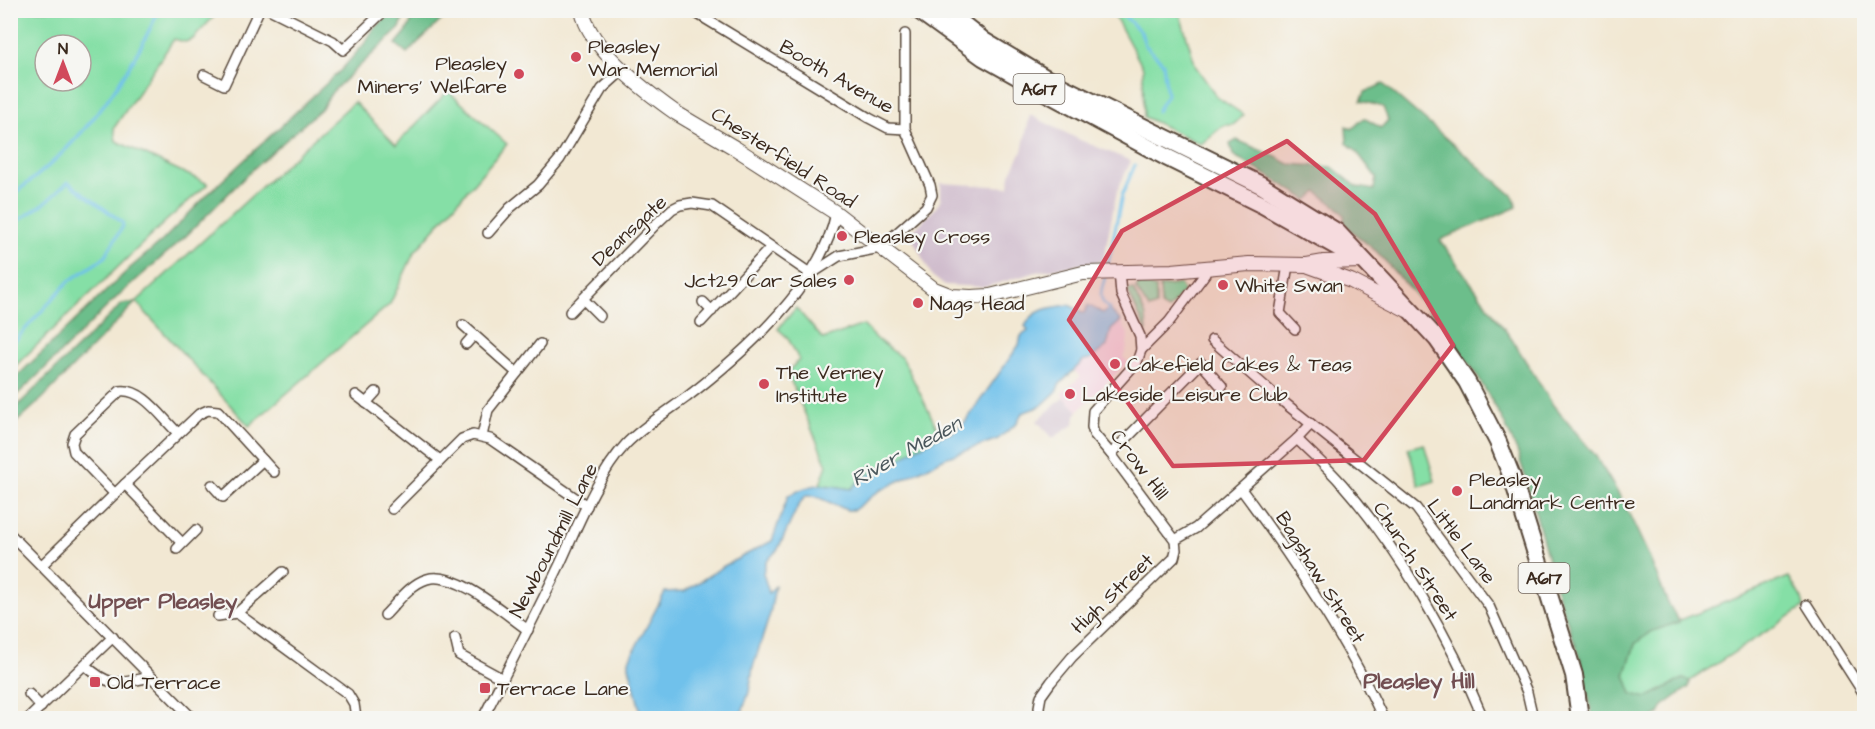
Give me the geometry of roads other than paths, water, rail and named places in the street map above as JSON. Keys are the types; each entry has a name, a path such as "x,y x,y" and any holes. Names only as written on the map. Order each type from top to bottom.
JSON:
{"highway":[{"name":"A617","path":"918,10 983,57 1037,88 1156,152 1263,205 1363,261"},
{"name":"A617","path":"945,10 984,41 1054,83 1262,185 1337,232 1437,339 1467,382 1498,441 1512,477 1574,675 1580,718"}],"street":[{"path":"204,75 224,85 259,10"},
{"path":"271,10 333,41 343,50 385,10"},
{"name":"Chesterfield Road","path":"582,10 583,19 604,52 622,71 676,113 836,213 934,289 952,296 990,296 1062,277 1117,271"},
{"name":"Booth Avenue","path":"692,10 868,118 888,128 905,129"},
{"path":"880,248 926,207 932,195 930,185 905,129 905,34"},
{"path":"488,233 500,227 510,208 538,184 560,159 602,89 622,71"},
{"name":"Deansgate","path":"570,312 672,209 692,203 712,207 811,274"},
{"name":"Newboundmill Lane","path":"483,718 606,472 626,444 721,371 764,330 811,274 834,227 836,213"},
{"path":"701,322 770,248"},
{"name":"Newboundmill Lane","path":"811,274 839,256 880,248"},
{"path":"1141,350 1140,336 1121,294 1117,271 1172,271 1249,264 1307,265 1363,261"},
{"path":"1288,265 1280,313 1295,328"},
{"path":"1307,265 1351,281 1413,313"},
{"name":"Crow Hill","path":"1175,540 1094,434 1091,419 1093,411 1137,362 1141,350 1169,322 1205,274 1205,268"},
{"path":"583,298 600,316"},
{"path":"703,302 712,311"},
{"path":"463,325 517,373"},
{"path":"466,344 474,335"},
{"name":"Little Lane","path":"1212,340 1311,424 1416,508 1489,606 1527,692 1533,718"},
{"path":"482,436 488,410 540,344"},
{"path":"1111,454 1201,363 1222,387"},
{"path":"114,493 74,452 72,443 75,434 120,391 129,390 138,393 178,433"},
{"path":"366,403 376,392"},
{"path":"356,395 440,460"},
{"path":"42,565 178,433 199,414 208,410 218,411 274,471"},
{"path":"1175,540 1196,528 1311,424"},
{"path":"392,509 462,439 473,435 490,439 587,506"},
{"name":"Church Street","path":"1297,439 1342,485 1383,536 1436,621 1483,718"},
{"path":"212,485 223,497 263,460"},
{"path":"125,484 179,546 196,530"},
{"name":"Bagshaw Street","path":"1241,489 1295,561 1334,625 1383,718"},
{"path":"10,534 192,718"},
{"name":"High Street","path":"1040,718 1038,706 1041,696 1072,657 1174,558 1175,540"},
{"path":"218,616 237,613 283,572"},
{"path":"386,615 413,586 427,579 442,578 456,582 482,597 528,630"},
{"path":"1807,605 1864,694"},
{"path":"237,613 348,694 354,704 356,718"},
{"path":"29,718 113,637"},
{"path":"456,638 459,655 503,679"},
{"path":"85,665 99,677 111,682 151,677"},
{"path":"29,694 41,707"}],"water":[{"path":"1069,305 1084,313 1088,305 1103,313 1109,309 1121,321 1111,330 1107,346 1090,359 1084,360 1041,406 1022,413 1016,424 998,439 945,458 879,491 854,510 847,510 815,496 806,496 799,504 778,549 766,562 763,573 769,593 775,586 770,614 740,718 642,718 629,660 665,592 685,591 724,566 772,541 788,496 818,485 851,489 862,478 893,464 915,449 941,436 952,433 965,422 1019,345 1021,336 1028,331 1025,326 1029,320 1043,310"}],"waterway":[{"path":"10,196 57,158 97,113 131,64 159,10"},
{"name":"River Meden","path":"1118,10 1141,32 1145,45 1163,63 1167,95 1157,111"},
{"name":"River Meden","path":"1107,269 1122,195 1135,165"},
{"path":"10,226 45,203 68,182 122,222 123,226 104,258 69,281 10,346"},
{"name":"River Meden","path":"1105,278 1101,298 1109,309 1107,312"}],"place":[{"name":"Pleasley War Memorial","path":"576,57"},
{"name":"Pleasley Miners' Welfare","path":"519,74"},
{"name":"Pleasley Cross","path":"842,236"},
{"name":"Jct29 Car Sales","path":"849,280"},
{"name":"White Swan","path":"1223,285"},
{"name":"Nags Head","path":"918,303"},
{"name":"Cakefield Cakes & Teas","path":"1115,364"},
{"name":"The Verney Institute","path":"764,384"},
{"name":"Lakeside Leisure Club","path":"1070,394"},
{"name":"Pleasley Landmark Centre","path":"1457,491"},
{"name":"Old Terrace","path":"95,682"},
{"name":"Terrace Lane","path":"485,688"}],"district":[{"name":"Upper Pleasley","path":"163,600"},
{"name":"Pleasley Hill","path":"1419,680"}]}
